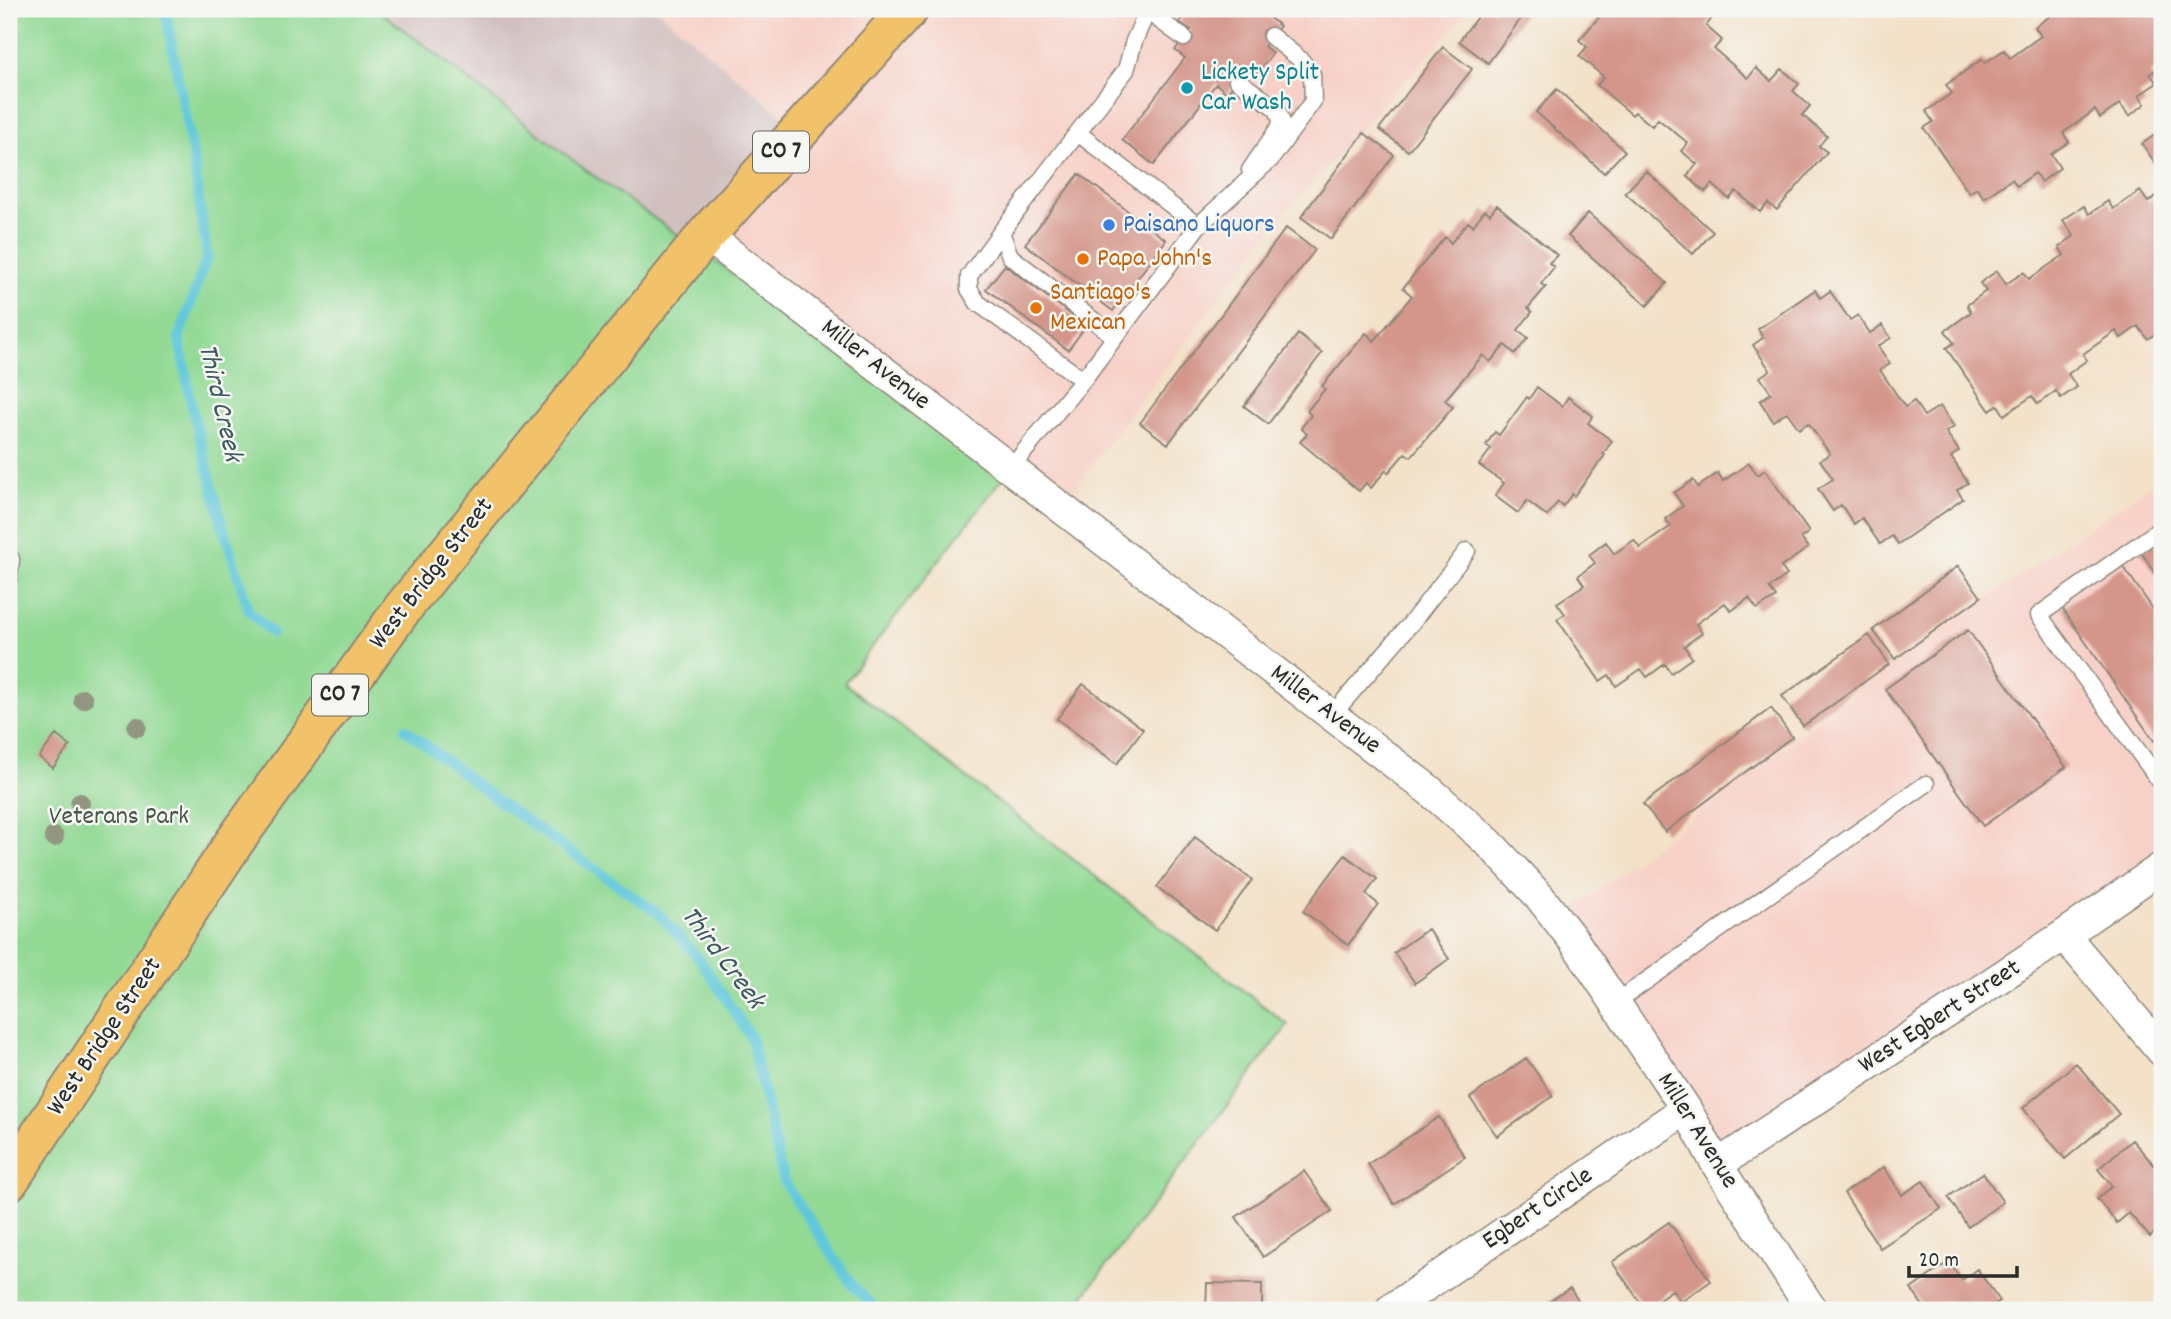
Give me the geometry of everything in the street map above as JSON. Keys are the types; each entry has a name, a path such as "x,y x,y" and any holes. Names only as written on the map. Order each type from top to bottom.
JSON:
{"main road":[{"name":"West Bridge Street","path":"9,1181 233,844 403,608 706,235 909,9"}],"street":[{"name":"Miller Avenue","path":"706,235 1429,790 1490,844 1539,896 1574,941 1686,1109 1717,1165 1812,1310"},
{"name":"West Egbert Street","path":"1717,1165 2162,867"},
{"path":"2064,935 2162,1051"},
{"name":"Egbert Circle","path":"1390,1310 1686,1109"}],"lane":[{"path":"1083,380 978,303 969,289 969,276 1126,70 1134,41 1148,10 1184,38"},
{"path":"1010,469 1083,380 1198,226 1271,159 1313,101 1312,74 1301,60 1271,36"},
{"path":"1235,192 1282,123 1277,109 1237,80"},
{"path":"1078,133 1198,226"},
{"path":"1001,232 1010,256 1115,337"},
{"path":"2162,528 2039,615 2162,784"},
{"path":"1332,715 1412,622 1467,551"},
{"path":"9,578 11,559"},
{"path":"1615,1003 1926,785"}],"shaded area":[{"path":"377,9 656,9 800,131 695,248 587,171"},
{"path":"656,9 1470,9 1289,208 1105,446 1062,509 706,235 800,131"},
{"path":"2162,477 2162,867 1717,1165 1558,921 1884,670"}],"green space":[{"name":"Veterans Park","path":"9,9 377,9 587,171 1010,469 844,683 1288,1025 1073,1310 9,1310"}],"building":[{"name":"Lickety Split Car Wash","path":"1190,9 1258,9 1280,26 1264,46 1273,53 1255,77 1246,69 1227,93 1216,84 1154,165 1122,140 1185,58 1175,50 1191,30 1179,22"},
{"path":"1483,9 1528,9 1488,63 1459,41"},
{"path":"1606,9 1710,9 1716,13 1706,26 1722,40 1714,49 1748,78 1756,68 1771,81 1782,69 1799,84 1793,91 1810,106 1802,115 1827,136 1819,146 1827,152 1777,210 1768,203 1760,212 1736,191 1729,199 1712,184 1705,192 1687,176 1697,164 1681,151 1688,143 1658,119 1652,126 1635,112 1632,115 1597,85 1604,77 1579,56 1587,47 1579,40"},
{"path":"2050,9 2155,9 2162,19 2162,65 2150,74 2157,83 2139,95 2145,104 2129,116 2120,104 2100,118 2095,110 2063,133 2069,142 2051,154 2060,168 2041,182 2035,173 2017,186 2012,179 1984,198 1977,188 1969,193 1924,128 1933,122 1926,111 1952,93 1946,85 1982,59 1985,63 2004,50 2010,58 2041,36 2035,27 2053,14"},
{"path":"1443,47 1472,69 1408,151 1379,129"},
{"path":"1557,89 1625,151 1604,173 1536,112"},
{"path":"2162,130 2162,173 2142,144"},
{"path":"1364,133 1394,155 1331,239 1301,217"},
{"path":"1646,171 1713,232 1693,254 1625,193"},
{"path":"1079,174 1166,240 1113,311 1025,244"},
{"path":"2140,191 2148,202 2156,196 2162,206 2162,329 2148,339 2138,326 2121,338 2116,331 2083,354 2087,360 2068,374 2077,387 2061,398 2056,391 2038,404 2032,396 2004,415 1998,405 1990,411 1946,348 1954,343 1945,331 1971,312 1967,305 1986,291 1980,283 1997,271 2006,284 2024,272 2029,279 2064,255 2059,247 2074,236 2063,220 2084,206 2089,214 2108,201 2113,209"},
{"path":"1497,205 1557,255 1549,263 1554,267 1541,284 1546,287 1528,308 1532,312 1518,330 1528,338 1515,354 1505,345 1490,362 1483,355 1445,400 1453,407 1411,457 1405,453 1371,488 1366,483 1359,491 1300,442 1307,434 1301,428 1311,415 1307,411 1325,389 1322,386 1366,333 1374,341 1412,296 1403,288 1445,237 1451,243 1468,222 1473,226 1485,210 1490,214"},
{"path":"1588,213 1667,283 1647,306 1568,236"},
{"path":"1286,228 1315,250 1168,444 1140,423"},
{"name":"Santiago's Mexican","path":"1005,265 1086,326 1068,350 986,289"},
{"path":"1815,290 1820,298 1830,291 1850,320 1858,315 1870,333 1882,325 1891,338 1878,346 1890,364 1880,370 1905,407 1914,401 1924,416 1940,406 1954,427 1946,432 1959,451 1951,457 1968,483 1957,490 1963,499 1898,544 1892,536 1880,544 1862,518 1854,524 1841,505 1833,511 1818,489 1833,479 1820,460 1830,454 1808,423 1799,429 1787,412 1773,421 1760,401 1771,393 1760,377 1770,370 1753,345 1763,338 1758,329"},
{"path":"1298,334 1322,353 1268,424 1244,406"},
{"path":"1537,387 1562,406 1568,397 1593,416 1588,423 1612,441 1603,454 1605,455 1574,496 1572,494 1563,506 1558,502 1547,516 1527,501 1518,513 1495,496 1504,483 1479,465 1491,449 1486,445 1495,432 1499,435"},
{"path":"1749,463 1758,475 1765,470 1809,532 1801,538 1808,548 1781,567 1787,575 1769,588 1776,597 1757,609 1749,598 1731,611 1725,603 1696,624 1702,633 1684,646 1692,658 1671,673 1665,664 1647,677 1641,669 1616,686 1609,675 1600,681 1557,619 1565,614 1557,603 1584,585 1578,576 1595,563 1589,555 1606,542 1614,554 1634,540 1640,548 1671,526 1665,519 1683,506 1674,493 1693,480 1698,487 1718,473 1723,481"},
{"path":"2162,538 2162,583 2141,552"},
{"path":"1958,566 1981,597 1895,659 1873,630"},
{"path":"2123,566 2162,622 2162,736 2154,741 2062,608"},
{"path":"1968,630 2066,767 1983,826 1885,689"},
{"path":"1869,635 1889,664 1803,726 1782,696"},
{"path":"1083,684 1143,729 1117,764 1057,719"},
{"path":"1771,708 1792,737 1665,832 1643,804"},
{"path":"56,735 70,746 53,768 39,757"},
{"path":"1195,837 1252,880 1215,930 1157,887"},
{"path":"1345,855 1377,879 1366,894 1378,904 1348,945 1303,911"},
{"path":"1428,929 1449,959 1415,983 1394,953"},
{"path":"1526,1058 1553,1096 1497,1136 1470,1098"},
{"path":"2076,1063 2119,1114 2065,1159 2023,1108"},
{"path":"1439,1117 1465,1157 1394,1204 1368,1164"},
{"path":"2132,1140 2162,1174 2162,1226 2150,1237 2129,1213 2117,1223 2097,1199 2112,1186 2098,1169"},
{"path":"1884,1167 1902,1195 1923,1181 1941,1209 1880,1248 1844,1193"},
{"path":"1304,1171 1332,1211 1263,1257 1236,1217"},
{"path":"1983,1173 2003,1202 1968,1227 1948,1197"},
{"path":"1669,1222 1711,1281 1681,1302 1672,1290 1645,1309 1612,1262"},
{"path":"1949,1262 1962,1280 1977,1269 2000,1301 1986,1310 1926,1310 1911,1289"},
{"path":"1207,1283 1262,1284 1262,1310 1206,1310"},
{"path":"1570,1288 1584,1310 1536,1310"}],"waterway":[{"name":"Third Creek","path":"165,9 193,157 207,256 179,338 193,412 222,523 249,611 272,633"},
{"name":"Third Creek","path":"405,729 497,800 660,915 701,961 751,1038 784,1182 852,1285 877,1310"}],"place":[{"name":"Lickety Split Car Wash","path":"1187,88"},
{"name":"Paisano Liquors","path":"1109,225"},
{"name":"Papa John's","path":"1083,259"},
{"name":"Santiago's Mexican","path":"1036,308"}]}
